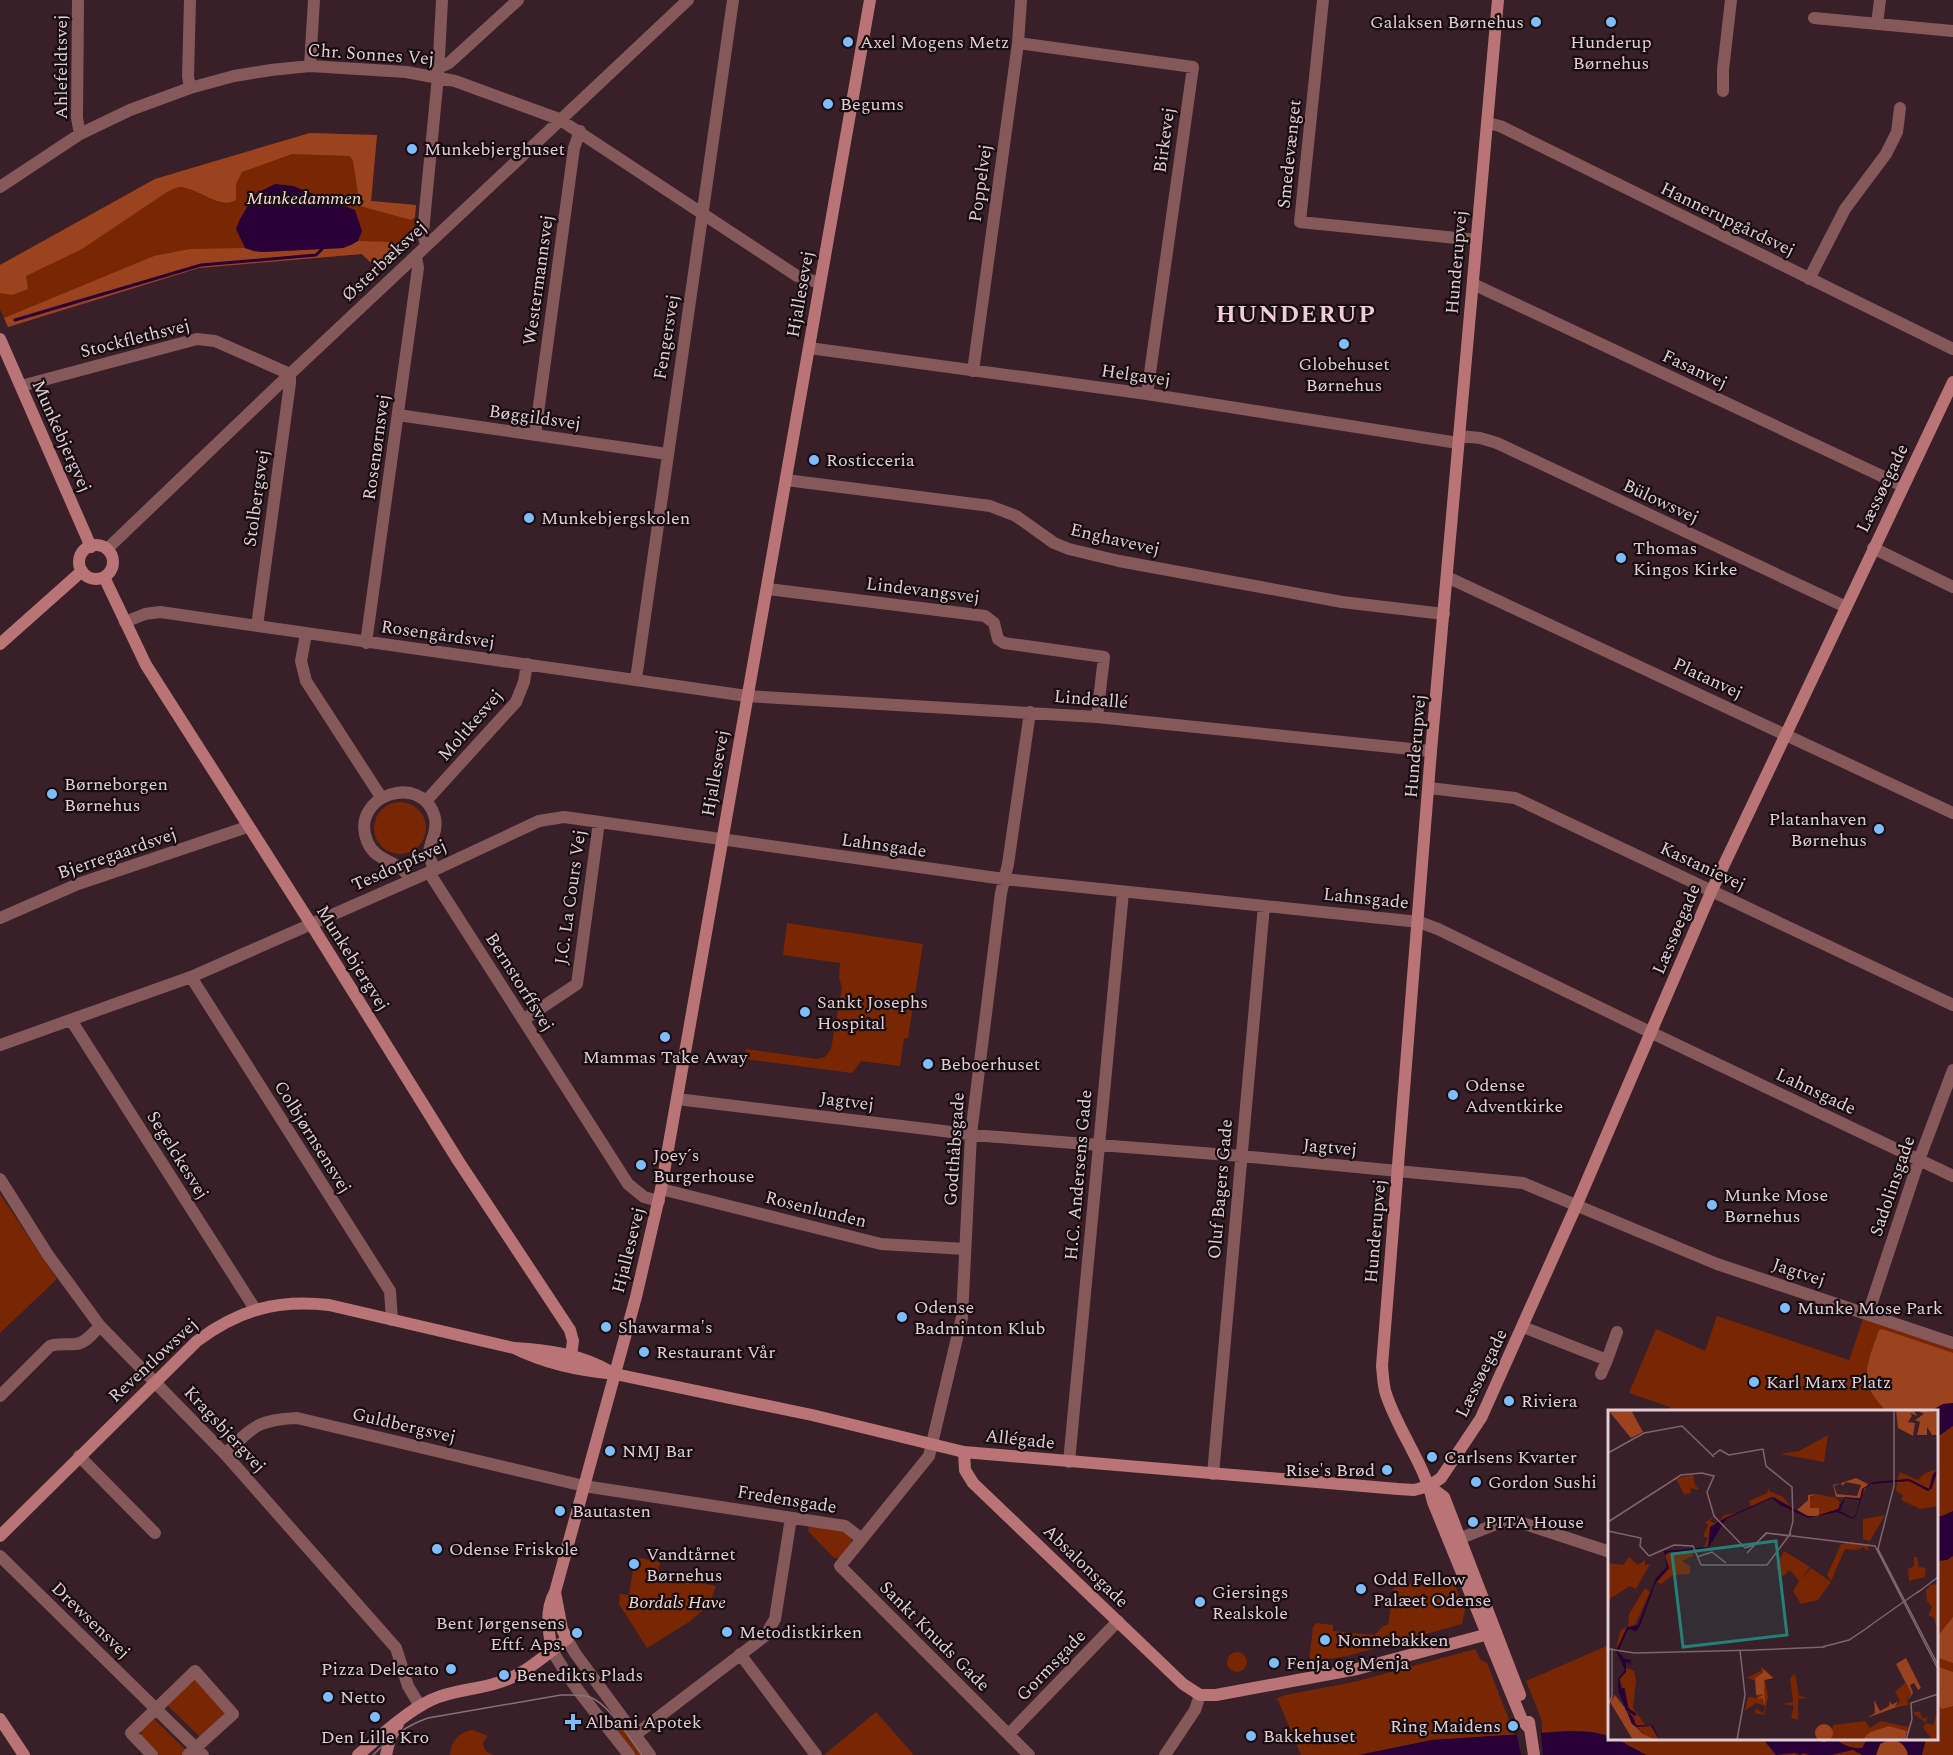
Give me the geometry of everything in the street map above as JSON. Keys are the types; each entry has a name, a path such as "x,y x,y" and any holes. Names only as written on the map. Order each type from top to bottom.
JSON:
{"street":[{"name":"Ahlefeldtsvej","path":"78,0 77,118 80,134"},
{"path":"190,0 188,76 190,88"},
{"path":"310,66 314,0"},
{"path":"426,246 423,232 438,72 442,0"},
{"path":"438,72 518,0"},
{"name":"Østerbæksvej","path":"107,549 688,0"},
{"name":"Fengersvej","path":"636,680 733,0"},
{"name":"Hjallesevej","path":"552,1650 548,1616 550,1601 555,1592 636,1297 660,1195 870,0"},
{"name":"Poppelvej","path":"973,371 1022,0"},
{"name":"Smedevænget","path":"1323,0 1299,222 1476,240"},
{"name":"Hunderupvej","path":"1498,0 1431,752 1382,1366 1385,1391 1429,1486 1432,1502 1455,1541 1522,1720 1529,1728 1534,1755"},
{"path":"1723,91 1723,70 1731,0"},
{"path":"1877,24 1880,0"},
{"path":"1814,18 1953,31"},
{"name":"Birkevej","path":"1017,43 1193,67 1147,394"},
{"name":"Chr. Sonnes Vej","path":"0,187 80,134 130,110 190,88 243,75 310,66 438,72 456,81 560,119 797,276 820,283"},
{"path":"1809,279 1845,209 1886,154 1897,132 1900,108"},
{"name":"Hannerupgårdsvej","path":"1487,123 1500,126 1953,349"},
{"name":"Westermannsvej","path":"535,435 574,148 580,131"},
{"name":"Rosenørnsvej","path":"366,643 418,268 416,256"},
{"name":"Fasanvej","path":"1473,284 1903,486"},
{"name":"Munkebjergvej","path":"0,339 91,546"},
{"name":"Stockflethsvej","path":"21,386 197,339 215,341 290,374"},
{"name":"Helgavej","path":"809,348 1147,394 1458,440"},
{"name":"Stolbergsvej","path":"256,626 290,374"},
{"name":"Læssøegade","path":"1429,1486 1441,1478 1481,1418 1577,1204 1712,890 1953,382"},
{"name":"Bøggildsvej","path":"398,415 667,454"},
{"name":"Bülowsvej","path":"1458,440 1480,438 1497,443 1846,607"},
{"name":"Enghavevej","path":"786,480 990,506 1016,516 1054,543 1119,561 1342,602 1444,614"},
{"path":"91,546 107,549 111,554 113,564 111,571 104,578 92,579 82,571 80,557 91,546"},
{"path":"1873,548 1953,587"},
{"path":"0,644 82,571"},
{"name":"Platanvej","path":"1448,577 1953,813"},
{"name":"Munkebjergvej","path":"104,578 146,665 459,1162 570,1330 573,1341 571,1355"},
{"name":"Lindevangsvej","path":"768,589 985,616 994,623 998,639 1004,643 1104,657 1097,717"},
{"name":"Rosengårdsvej","path":"125,622 145,614 160,612 747,696"},
{"path":"306,634 301,661 306,681 381,797"},
{"name":"Moltkesvej","path":"426,801 516,702 524,682 527,664"},
{"name":"Lindeallé","path":"747,696 1097,717 1431,752"},
{"name":"Godthåbsgade","path":"932,1444 962,1317 971,1134 1004,879 1029,712"},
{"name":"Kastanievej","path":"1429,788 1515,798 1953,1005"},
{"path":"411,880 399,866 379,856 367,842 366,821 371,809 381,797 399,792 409,793 426,801"},
{"name":"Bernstorffsvej","path":"426,801 435,816 436,825 429,854 432,877 628,1184 644,1197 660,1195"},
{"name":"Tesdorpfsvej","path":"0,1045 191,977 432,871 539,821 564,817 722,840"},
{"name":"J.C. La Cours Vej","path":"523,1020 577,984 599,822"},
{"name":"Bjerregaardsvej","path":"0,918 78,884 247,827"},
{"name":"Lahnsgade","path":"722,840 1004,879 1419,922 1447,933 1953,1176"},
{"name":"H.C. Andersens Gade","path":"1069,1462 1123,892"},
{"name":"Oluf Bagers Gade","path":"1214,1474 1263,906"},
{"name":"Colbjørnsensvej","path":"191,977 390,1291 392,1320"},
{"name":"Segelckesvej","path":"71,1020 255,1309"},
{"name":"Sadolinsgade","path":"1868,1314 1919,1160 1953,1070"},
{"name":"Jagtvej","path":"677,1100 971,1134 1241,1156 1523,1183 1716,1264 1953,1343"},
{"name":"Kragsbjergvej","path":"0,1179 48,1255 100,1326 225,1454 396,1648 408,1686 420,1706"},
{"name":"Rosenlunden","path":"660,1195 881,1244 965,1249"},
{"name":"Reventlowsvej","path":"0,1536 197,1341 218,1325 255,1309 284,1304 329,1305 514,1348 571,1355 596,1363 615,1374"},
{"path":"0,1396 50,1346 60,1342 76,1344 84,1341 100,1326"},
{"path":"1523,1327 1607,1360"},
{"path":"1601,1374 1617,1332"},
{"name":"Reventlowsvej","path":"514,1348 540,1359 594,1372 615,1374"},
{"name":"Allégade","path":"615,1374 812,1415 964,1452 1414,1490 1429,1486"},
{"name":"Guldbergsvej","path":"225,1454 253,1426 273,1419 297,1418 584,1486"},
{"path":"862,1539 929,1456 932,1444"},
{"name":"Absalonsgade","path":"964,1452 965,1470 973,1483 1183,1684 1200,1695"},
{"path":"79,1456 155,1533"},
{"name":"Fredensgade","path":"584,1486 845,1526 862,1539"},
{"path":"635,1735 765,1636 775,1619 791,1518"},
{"path":"1455,1541 1499,1523 1519,1522 1608,1551"},
{"name":"Sankt Knuds Gade","path":"862,1539 840,1566 1029,1755"},
{"name":"Drewsensvej","path":"0,1556 157,1709 196,1752 233,1714 195,1671 157,1709 131,1733 152,1755"},
{"path":"555,1592 562,1629 574,1653 650,1755"},
{"name":"Gormsgade","path":"1009,1734 1118,1621"},
{"path":"1165,1755 1195,1710 1200,1695 1216,1695 1357,1669 1491,1634"},
{"path":"358,1755 420,1706 448,1692 512,1678 567,1639"},
{"path":"552,1650 579,1693 628,1755"},
{"path":"740,1654 816,1755"},
{"path":"0,1719 24,1755"},
{"path":"386,1755 390,1738 400,1721"}],"green space":[{"name":"Munkedammen","path":"310,133 377,135 371,201 416,205 413,242 380,272 362,254 199,268 8,327 0,309 0,265 155,179"},
{"path":"395,802 405,802 419,809 426,828 419,847 405,854 395,854 385,850 378,843 374,833 374,823 378,813 385,806"},
{"path":"787,923 923,944 908,1038 904,1038 900,1066 861,1061 852,1073 744,1059 746,1049 817,1059 825,1057 831,1049 842,988 839,977 840,963 783,955"},
{"path":"0,1194 57,1279 0,1333"},
{"path":"1717,1316 1849,1360 1863,1319 1953,1349 1953,1755 1646,1755 1618,1740 1938,1740 1938,1410 1669,1410 1670,1407 1629,1393 1656,1329 1705,1351"},
{"path":"809,1525 842,1529 852,1538 850,1545 840,1558 834,1558 808,1531"},
{"name":"Bordals Have","path":"635,1557 660,1562 658,1574 716,1586 709,1605 689,1622 647,1648 619,1604 620,1594 629,1595"},
{"path":"1442,1580 1454,1582 1465,1610 1462,1624 1347,1656 1309,1662 1313,1627 1316,1623 1333,1625 1333,1631 1375,1635 1383,1626 1388,1625 1395,1581 1435,1587"},
{"path":"1608,1645 1608,1736 1576,1731 1542,1734 1542,1721 1526,1681"},
{"path":"1475,1649 1481,1660 1487,1663 1515,1735 1432,1740 1359,1755 1301,1755 1278,1700 1275,1699 1285,1695 1354,1682"},
{"path":"1237,1652 1244,1655 1247,1662 1244,1669 1237,1672 1230,1669 1227,1662 1230,1655"},
{"path":"195,1679 225,1713 201,1738 167,1705"},
{"path":"876,1712 914,1755 824,1755"},
{"path":"617,1717 646,1755 632,1755 608,1723"},
{"path":"153,1718 187,1751 183,1755 158,1755 141,1737 141,1729"},
{"path":"473,1730 488,1736 483,1742 484,1748 496,1755 450,1755 452,1745 457,1738"}],"shaded area":[{"path":"310,133 377,135 371,201 416,205 415,217 411,220 360,206 353,161 350,156 292,154 242,172 236,184 236,200 230,202 217,201 181,187 170,190 82,249 26,276 28,289 12,295 0,293 0,265 155,179"},
{"name":"Munkedammen","path":"275,184 293,186 355,210 362,231 358,241 343,248 262,252 245,248 236,229 240,219 255,194"},
{"path":"358,241 391,242 402,253 380,272 362,254 199,268 8,327 4,318 154,256 190,249 245,248 262,252 343,248"},
{"path":"1882,1329 1953,1353 1953,1403 1943,1404 1933,1410 1885,1410 1872,1394 1867,1381 1870,1358 1879,1330"},
{"path":"1953,1403 1953,1426 1938,1436 1938,1410 1933,1410 1943,1404"},
{"path":"1953,1511 1953,1556 1947,1560 1938,1561 1938,1516"},
{"path":"1953,1617 1953,1663 1938,1658 1938,1636"},
{"path":"1938,1667 1953,1672 1953,1706 1942,1709 1938,1706"},
{"path":"1568,1731 1592,1732 1608,1736 1608,1740 1619,1740 1646,1755 1359,1755 1432,1740"},
{"path":"1764,1740 1837,1740 1848,1746 1862,1748 1866,1740 1889,1740 1880,1744 1876,1755 1862,1755 1853,1750 1831,1755 1795,1753 1776,1755"},
{"path":"1889,1740 1898,1741 1903,1744 1908,1755 1876,1755 1880,1744"},
{"path":"1894,1740 1926,1740 1922,1755 1908,1755 1904,1746"}],"pier":[{"path":"1541,1731 1543,1755 1521,1755 1516,1732"}],"waterway":[{"path":"15,320 201,265 316,255 322,249"}],"tram line":[{"path":"373,1755 398,1733 428,1718 561,1695 583,1695 597,1701 619,1723 642,1755"}],"place":[{"name":"Galaksen Børnehus","path":"1536,22"},
{"name":"Hunderup Børnehus","path":"1611,22"},
{"name":"Axel Mogens Metz","path":"848,42"},
{"name":"Begums","path":"828,104"},
{"name":"Munkebjerghuset","path":"412,149"},
{"name":"Globehuset Børnehus","path":"1344,344"},
{"name":"Rosticceria","path":"814,460"},
{"name":"Munkebjergskolen","path":"529,518"},
{"name":"Thomas Kingos Kirke","path":"1621,558"},
{"name":"Børneborgen Børnehus","path":"52,794"},
{"name":"Platanhaven Børnehus","path":"1879,829"},
{"name":"Sankt Josephs Hospital","path":"805,1012"},
{"name":"Mammas Take Away","path":"665,1037"},
{"name":"Beboerhuset","path":"928,1064"},
{"name":"Odense Adventkirke","path":"1453,1095"},
{"name":"Joey´s Burgerhouse","path":"641,1165"},
{"name":"Munke Mose Børnehus","path":"1712,1205"},
{"name":"Munke Mose Park","path":"1785,1308"},
{"name":"Odense Badminton Klub","path":"902,1317"},
{"name":"Shawarma's","path":"606,1327"},
{"name":"Restaurant Vår","path":"644,1352"},
{"name":"Karl Marx Platz","path":"1754,1382"},
{"name":"Riviera","path":"1509,1401"},
{"name":"NMJ Bar","path":"610,1451"},
{"name":"Carlsens Kvarter","path":"1432,1457"},
{"name":"Rise's Brød","path":"1387,1470"},
{"name":"Gordon Sushi","path":"1476,1482"},
{"name":"Bautasten","path":"560,1511"},
{"name":"PITA House","path":"1473,1522"},
{"name":"Odense Friskole","path":"437,1549"},
{"name":"Vandtårnet Børnehus","path":"634,1564"},
{"name":"Odd Fellow Palæet Odense","path":"1361,1589"},
{"name":"Giersings Realskole","path":"1200,1602"},
{"name":"Metodistkirken","path":"727,1632"},
{"name":"Bent Jørgensens Eftf. Aps.","path":"577,1633"},
{"name":"Nonnebakken","path":"1325,1640"},
{"name":"Fenja og Menja","path":"1274,1663"},
{"name":"Pizza Delecato","path":"451,1669"},
{"name":"Benedikts Plads","path":"504,1675"},
{"name":"Netto","path":"328,1697"},
{"name":"Den Lille Kro","path":"375,1717"},
{"name":"Albani Apotek","path":"573,1722"},
{"name":"Ring Maidens","path":"1513,1726"},
{"name":"Bakkehuset","path":"1251,1736"}],"district":[{"name":"HUNDERUP","path":"1296,314"}]}
